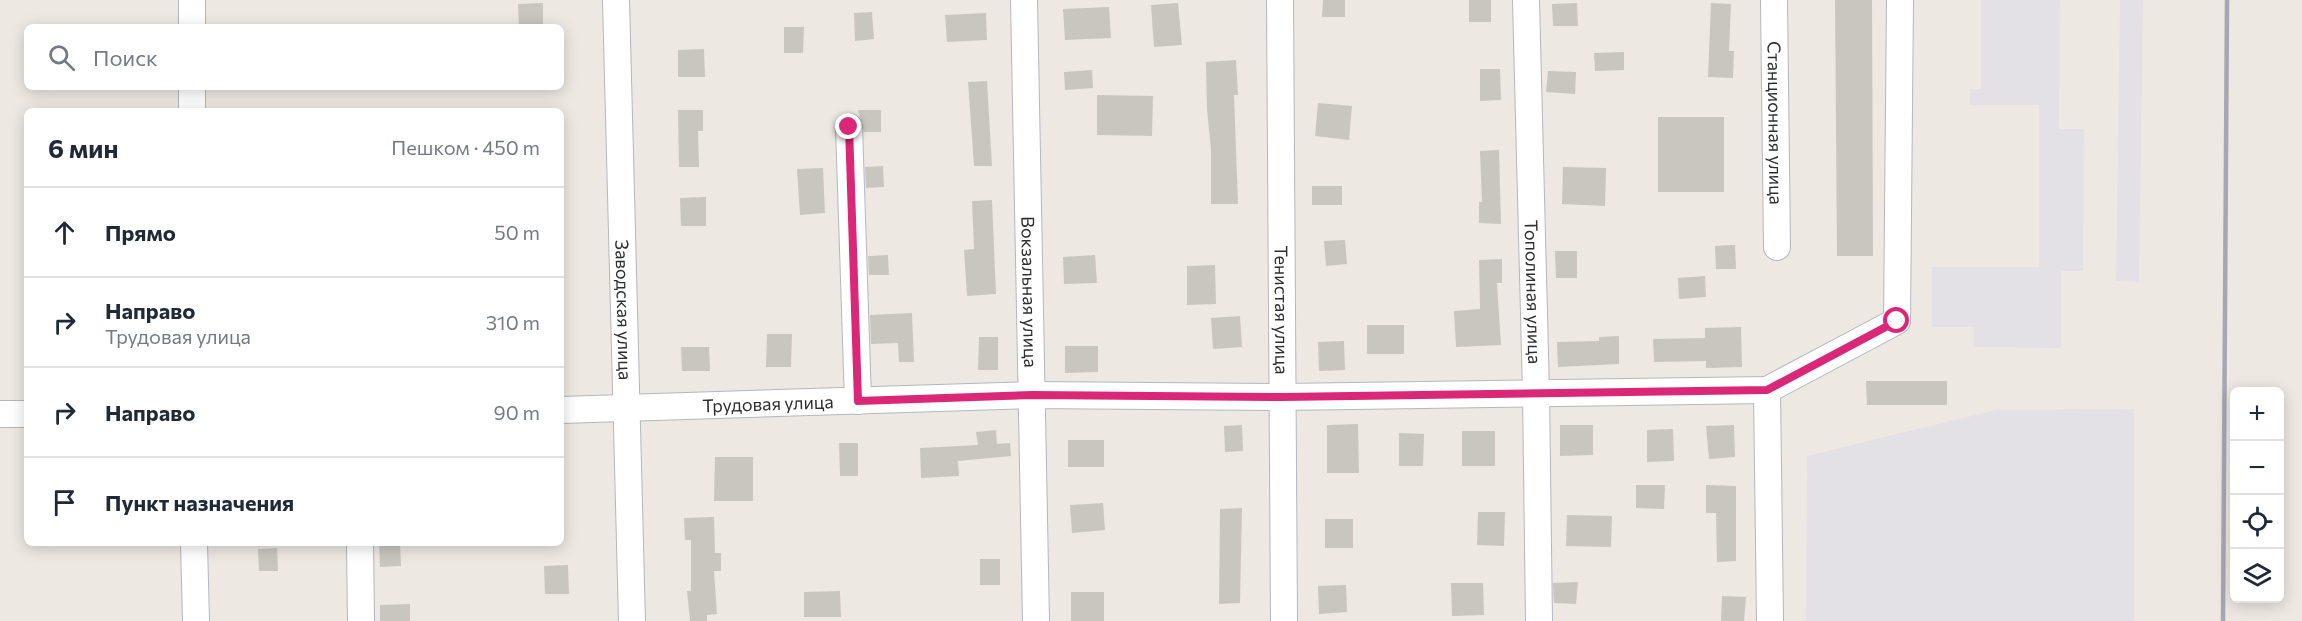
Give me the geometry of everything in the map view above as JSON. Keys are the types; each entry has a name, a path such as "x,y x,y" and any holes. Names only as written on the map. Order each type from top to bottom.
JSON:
{"street":[{"path":"192,0 192,24"},
{"name":"Заводская улица","path":"616,0 632,621"},
{"name":"Вокзальная улица","path":"1024,0 1036,621"},
{"name":"Тенистая улица","path":"1280,0 1284,621"},
{"name":"Тополиная улица","path":"1526,0 1539,621"},
{"name":"Станционная улица","path":"1774,0 1777,247"},
{"path":"1770,621 1767,390 1897,321 1900,0"},
{"path":"192,90 192,108"},
{"path":"849,127 858,401"},
{"name":"Трудовая улица","path":"564,410 627,410 1032,395 1282,397 1767,390"},
{"path":"0,414 24,414"},
{"path":"194,546 196,621"},
{"path":"360,546 361,621"}],"shaded area":[{"path":"1981,0 2060,0 2059,129 2084,129 2083,271 2061,271 2061,348 1974,347 1974,327 1932,327 1932,267 2039,267 2039,105 1970,105 1970,89 1981,89"},
{"path":"2120,0 2143,0 2139,282 2116,281"},
{"path":"2134,409 2134,621 1806,621 1807,456 1996,410"}],"building":[{"path":"1323,0 1345,0 1345,17 1322,17"},
{"path":"1469,0 1491,0 1491,22 1469,22"},
{"path":"1835,0 1872,0 1873,256 1837,256"},
{"path":"543,3 543,24 519,24 518,4"},
{"path":"1178,3 1182,45 1154,47 1151,5"},
{"path":"1577,3 1578,26 1553,26 1552,4"},
{"path":"1711,3 1731,4 1729,51 1734,51 1733,78 1708,77"},
{"path":"1109,7 1111,38 1065,40 1063,9"},
{"path":"872,12 874,39 855,41 854,13"},
{"path":"986,13 987,40 947,42 945,15"},
{"path":"784,27 804,27 803,53 784,53"},
{"path":"704,49 705,77 678,77 678,50"},
{"path":"1624,52 1624,70 1595,71 1594,53"},
{"path":"1236,60 1238,95 1234,95 1238,204 1211,204 1211,148 1206,62"},
{"path":"1480,69 1500,69 1501,100 1480,101"},
{"path":"1092,70 1093,88 1065,90 1064,72"},
{"path":"1548,71 1576,72 1575,94 1546,92"},
{"path":"987,81 992,166 974,166 968,82"},
{"path":"1097,95 1153,96 1152,136 1097,135"},
{"path":"1318,103 1352,106 1349,140 1315,136"},
{"path":"678,110 703,110 703,131 698,131 699,167 679,167"},
{"path":"858,110 881,110 881,132 864,132"},
{"path":"1658,117 1724,117 1724,192 1658,192"},
{"path":"1499,150 1501,224 1479,223 1479,202 1482,202 1480,151"},
{"path":"883,166 884,187 866,188 865,167"},
{"path":"1563,167 1606,168 1605,206 1562,204"},
{"path":"823,168 825,213 800,215 797,169"},
{"path":"1312,186 1342,186 1342,205 1312,205"},
{"path":"706,197 706,226 681,226 680,198"},
{"path":"992,200 996,294 967,296 964,250 974,249 972,201"},
{"path":"1345,240 1347,264 1326,266 1324,241"},
{"path":"1735,245 1736,269 1716,269 1715,246"},
{"path":"1555,251 1577,251 1577,278 1556,278"},
{"path":"888,255 889,275 869,275 868,256"},
{"path":"1095,255 1097,283 1064,284 1063,257"},
{"path":"1502,259 1502,283 1497,283 1501,345 1456,347 1454,311 1480,309 1479,260"},
{"path":"1215,265 1216,304 1187,305 1187,266"},
{"path":"1705,276 1706,297 1679,299 1678,278"},
{"path":"912,313 914,362 899,362 898,343 871,344 870,315"},
{"path":"1240,316 1242,347 1213,349 1211,318"},
{"path":"1367,325 1404,325 1404,354 1367,354"},
{"path":"1741,327 1742,367 1706,368 1706,361 1654,362 1653,339 1705,338 1705,328"},
{"path":"767,334 792,334 791,367 766,367"},
{"path":"1619,336 1619,364 1558,367 1557,342 1599,341 1599,337"},
{"path":"979,337 998,337 998,370 978,370"},
{"path":"1344,341 1345,370 1319,371 1318,342"},
{"path":"1065,346 1098,346 1098,372 1065,373"},
{"path":"681,347 709,347 710,371 682,371"},
{"path":"1866,381 1947,381 1947,405 1867,405"},
{"path":"1358,424 1359,473 1327,473 1327,425"},
{"path":"1242,425 1243,451 1225,452 1224,426"},
{"path":"1560,425 1593,425 1593,455 1560,456"},
{"path":"1734,425 1735,457 1709,459 1706,426"},
{"path":"1673,429 1674,461 1647,462 1647,430"},
{"path":"996,430 997,444 1010,443 1011,456 958,461 959,476 921,478 920,448 978,445 976,432"},
{"path":"1462,431 1495,431 1495,466 1462,466"},
{"path":"1399,433 1424,434 1423,466 1399,466"},
{"path":"1068,440 1104,440 1104,467 1068,467"},
{"path":"839,443 858,443 858,476 840,476"},
{"path":"715,457 753,457 753,501 714,501"},
{"path":"1636,485 1665,485 1664,509 1636,508"},
{"path":"1706,485 1736,486 1736,561 1717,562 1716,513 1706,513"},
{"path":"1103,503 1105,530 1072,533 1070,505"},
{"path":"1242,508 1240,603 1219,604 1220,509"},
{"path":"1478,512 1505,512 1504,546 1477,545"},
{"path":"1567,515 1612,516 1611,547 1566,546"},
{"path":"714,517 715,553 721,553 721,571 714,571 717,614 707,615 707,621 690,621 687,591 691,591 691,540 685,540 684,518"},
{"path":"1325,519 1353,519 1353,548 1325,548"},
{"path":"379,546 400,546 401,566 380,567"},
{"path":"277,548 278,571 259,571 258,549"},
{"path":"980,559 1000,559 1000,585 980,585"},
{"path":"568,565 569,594 545,594 544,566"},
{"path":"1578,582 1576,604 1554,603 1553,583"},
{"path":"1451,583 1483,583 1484,615 1452,616"},
{"path":"1346,585 1347,612 1319,614 1318,586"},
{"path":"840,591 841,617 804,617 804,592"},
{"path":"1071,592 1104,592 1104,621 1071,621"},
{"path":"1722,596 1746,597 1744,621 1721,621"},
{"path":"410,604 410,621 380,621 380,605"}],"railway":[{"path":"2223,621 2227,0"}],"route":[{"path":"849,127 858,401 1032,395 1282,397 1767,390 1897,321"}]}
